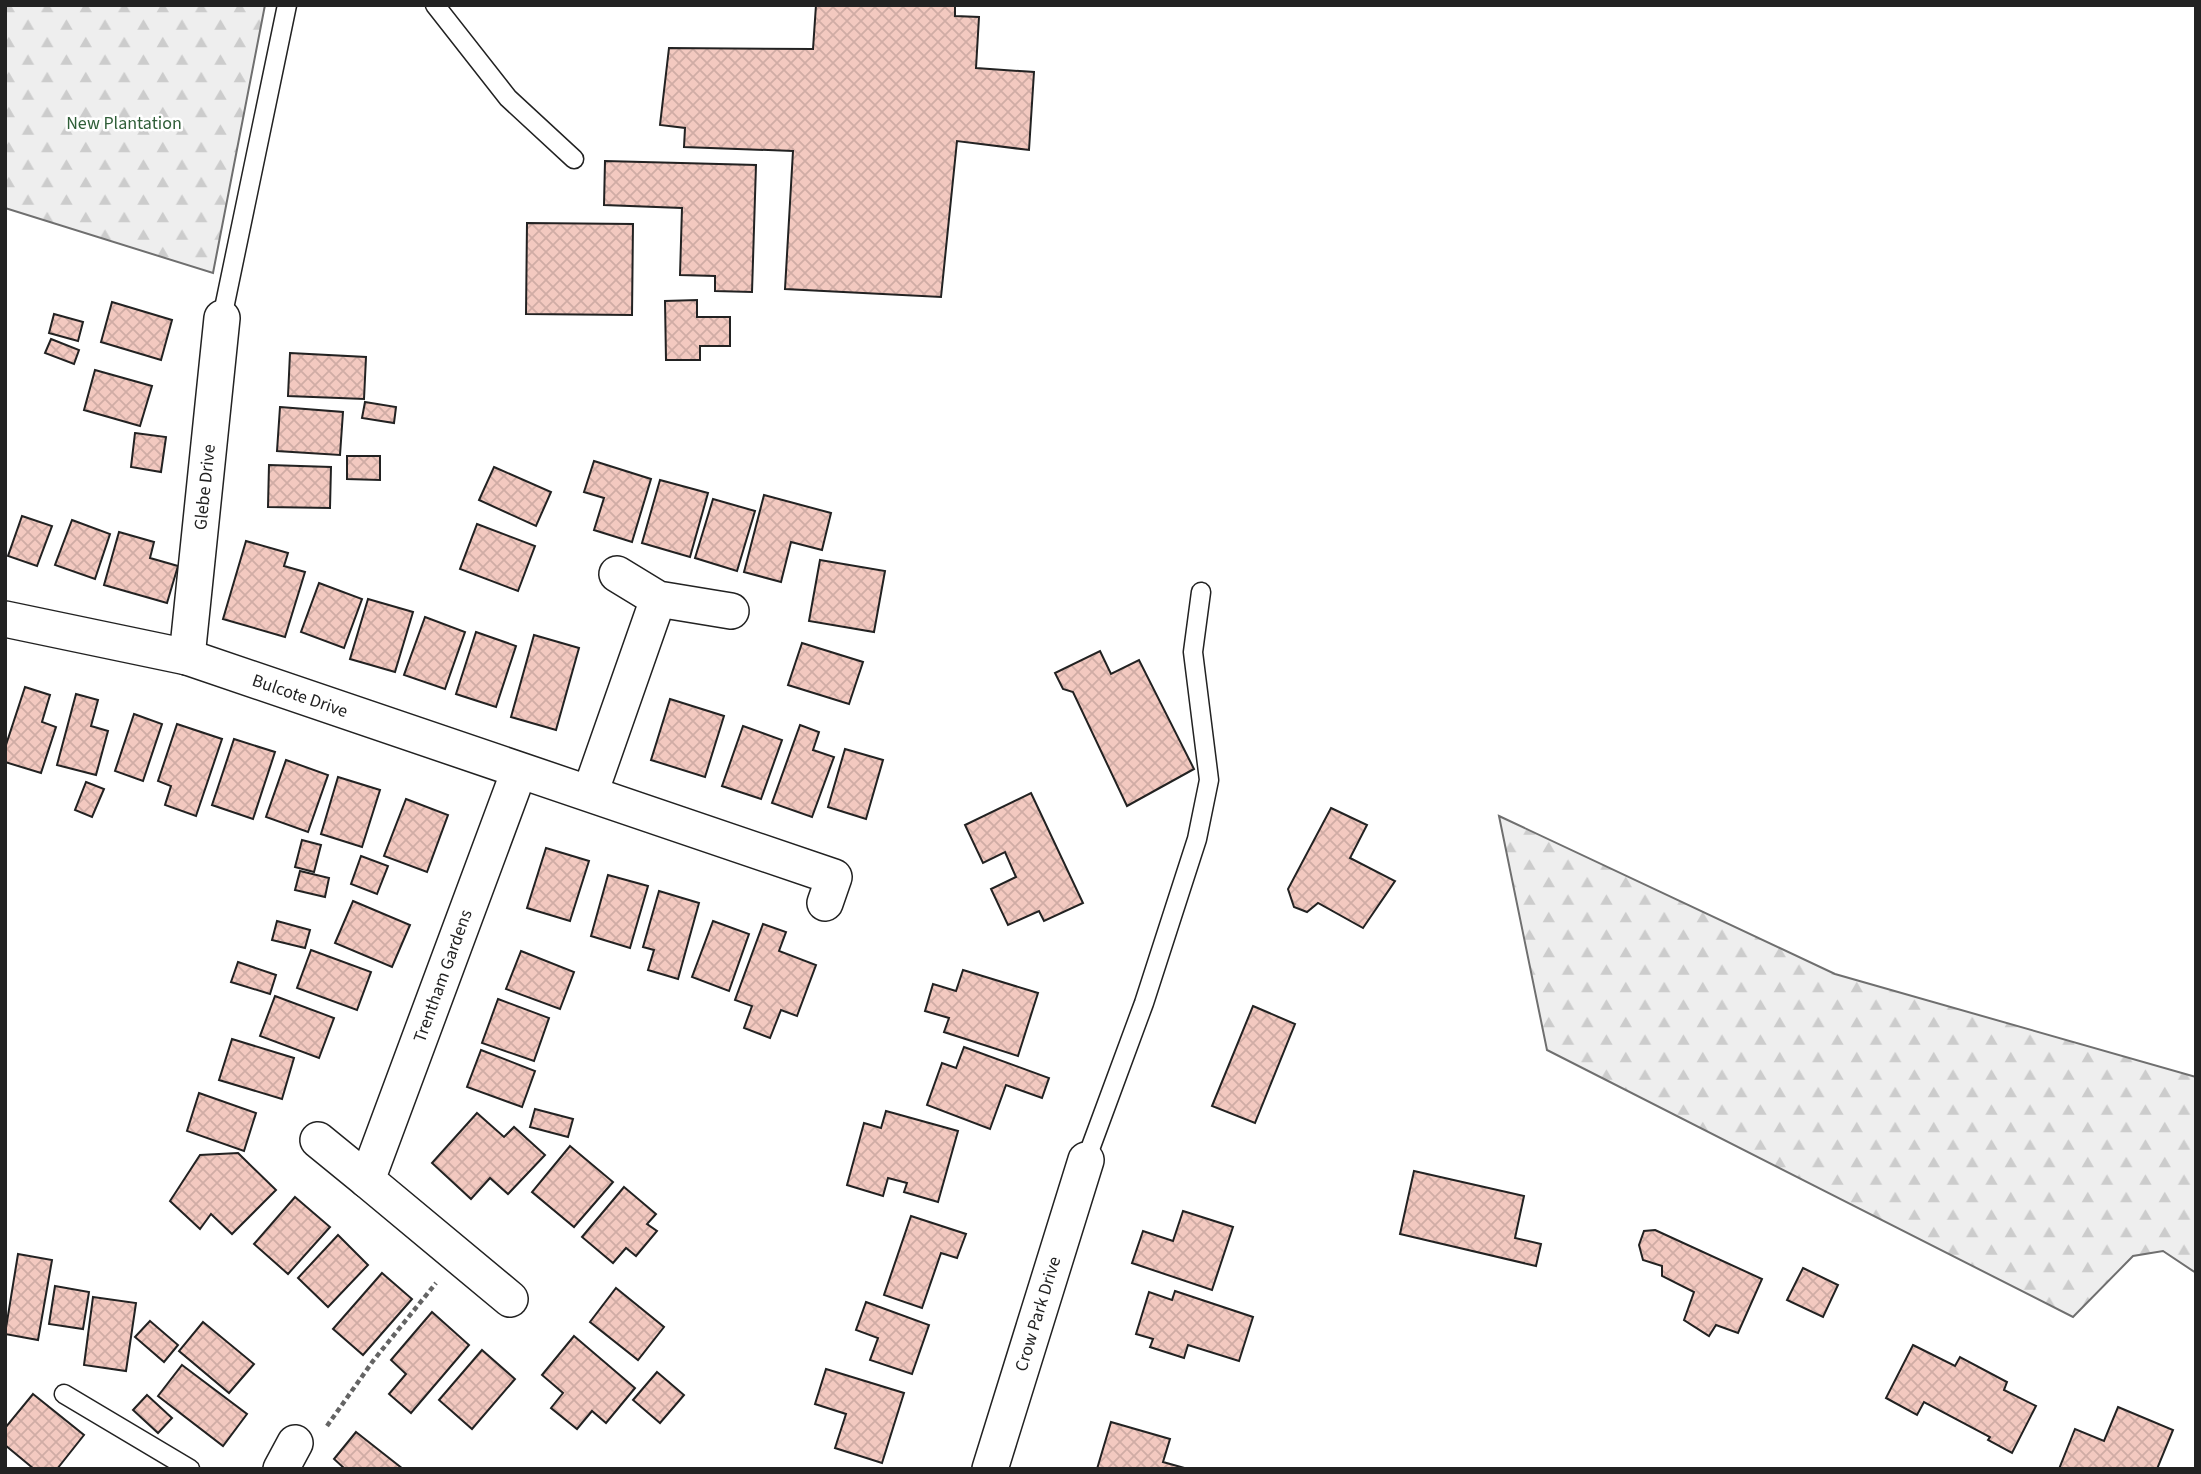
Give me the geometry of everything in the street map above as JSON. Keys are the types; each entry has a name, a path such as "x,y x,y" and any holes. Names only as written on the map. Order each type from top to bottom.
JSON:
{"street":[{"name":"Glebe Drive","path":"187,657 222,318"},
{"path":"617,574 658,599 731,611"},
{"path":"590,793 658,599"},
{"name":"Bulcote Drive","path":"5,619 187,657 833,876"},
{"name":"Trentham Gardens","path":"367,1180 519,771"},
{"path":"318,1140 510,1299"},
{"name":"Crow Park Drive","path":"990,1469 1086,1160"}],"lane":[{"path":"222,318 287,5"},
{"path":"435,5 508,98 574,159"},
{"path":"1086,1160 1144,1003 1197,839 1209,780 1193,652 1201,592"},
{"path":"64,1394 190,1469"}],"path":[{"path":"288,1456 311,1450 373,1361 457,1256"}],"green space":[{"name":"New Plantation","path":"5,5 265,5 213,273 5,208"},
{"path":"1499,816 1835,974 2196,1077 2196,1273 2163,1251 2133,1256 2073,1317 1547,1050"}],"building":[{"path":"816,5 955,5 955,16 979,17 976,68 1034,72 1029,150 957,141 941,297 785,289 793,151 684,147 685,128 660,125 669,48 813,49"},
{"path":"605,161 756,165 752,292 715,291 715,276 680,275 682,208 604,205"},
{"path":"527,223 633,224 632,315 526,314"},
{"path":"697,300 697,317 730,317 730,346 700,346 700,360 666,360 665,301"},
{"path":"112,302 172,320 161,360 101,342"},
{"path":"54,314 83,322 78,341 49,333"},
{"path":"51,339 79,350 74,364 45,353"},
{"path":"290,353 366,357 364,399 288,396"},
{"path":"95,370 152,386 140,426 84,410"},
{"path":"365,402 396,407 394,423 362,418"},
{"path":"280,407 343,412 340,455 277,451"},
{"path":"135,433 166,437 161,472 131,467"},
{"path":"347,456 380,456 380,480 347,479"},
{"path":"594,461 651,479 632,542 594,530 604,498 584,492"},
{"path":"269,465 331,467 330,508 268,507"},
{"path":"494,467 551,492 536,526 479,500"},
{"path":"660,480 708,493 690,557 642,543"},
{"path":"764,495 831,513 822,550 791,542 781,582 744,572"},
{"path":"713,499 755,511 737,571 695,558"},
{"path":"22,516 52,526 37,566 8,556"},
{"path":"72,520 110,534 95,579 55,565"},
{"path":"477,524 535,546 518,591 460,569"},
{"path":"119,532 154,542 150,558 178,566 167,603 104,585"},
{"path":"246,541 288,553 284,566 305,572 285,637 223,619"},
{"path":"820,560 885,571 874,632 809,621"},
{"path":"319,583 362,599 344,648 301,632"},
{"path":"368,599 413,612 395,672 350,659"},
{"path":"425,617 465,632 445,689 404,675"},
{"path":"476,632 516,646 496,707 456,694"},
{"path":"534,635 579,648 556,730 511,717"},
{"path":"802,643 863,662 849,704 788,685"},
{"path":"1100,651 1111,674 1139,660 1194,769 1127,806 1073,692 1063,689 1055,673"},
{"path":"25,687 50,695 42,722 56,727 41,773 5,762 5,748"},
{"path":"76,694 98,700 91,726 108,731 96,775 57,765"},
{"path":"670,699 724,716 705,777 651,760"},
{"path":"134,714 162,724 143,781 115,771"},
{"path":"177,724 222,739 196,816 165,805 171,786 158,781"},
{"path":"800,725 819,732 813,750 834,757 812,817 772,803"},
{"path":"743,726 782,740 761,799 722,786"},
{"path":"234,739 275,752 253,819 212,805"},
{"path":"845,749 883,760 866,819 828,807"},
{"path":"286,760 328,775 308,832 266,817"},
{"path":"338,777 380,790 362,847 321,834"},
{"path":"86,782 104,789 92,817 75,810"},
{"path":"1031,793 1083,903 1044,921 1039,911 1008,925 991,889 1016,877 1005,852 983,863 965,825"},
{"path":"406,799 448,815 427,872 384,856"},
{"path":"1331,808 1367,825 1350,858 1395,881 1363,928 1318,903 1307,912 1294,907 1288,889"},
{"path":"302,840 321,845 314,872 295,867"},
{"path":"546,848 589,861 570,921 527,908"},
{"path":"361,856 388,866 377,894 351,884"},
{"path":"300,871 329,878 325,897 295,890"},
{"path":"608,875 648,886 630,948 591,936"},
{"path":"659,891 699,903 678,979 648,970 654,950 643,947"},
{"path":"353,901 410,925 392,967 335,943"},
{"path":"277,921 310,930 305,948 272,940"},
{"path":"713,921 749,934 729,991 692,977"},
{"path":"763,924 786,932 779,951 816,965 797,1016 781,1010 770,1038 744,1028 752,1006 735,1000"},
{"path":"311,950 371,972 357,1010 297,988"},
{"path":"521,951 574,972 560,1009 506,989"},
{"path":"238,962 276,975 270,994 231,982"},
{"path":"963,970 1038,993 1018,1056 944,1032 949,1018 925,1011 933,984 956,991"},
{"path":"275,996 334,1018 319,1058 260,1036"},
{"path":"498,999 549,1018 534,1061 482,1043"},
{"path":"1253,1006 1295,1024 1255,1123 1212,1106"},
{"path":"232,1039 294,1058 282,1099 219,1080"},
{"path":"964,1047 1049,1078 1042,1098 1006,1085 990,1129 927,1105 942,1063 956,1068"},
{"path":"481,1050 535,1071 522,1107 467,1087"},
{"path":"199,1093 256,1113 244,1151 187,1131"},
{"path":"535,1109 573,1119 568,1137 530,1127"},
{"path":"886,1111 958,1131 938,1202 904,1192 907,1183 888,1178 883,1196 847,1185 864,1123 881,1128"},
{"path":"477,1113 504,1137 514,1127 545,1155 508,1194 490,1178 471,1199 432,1163"},
{"path":"570,1146 613,1182 574,1227 532,1192"},
{"path":"238,1153 276,1190 232,1234 211,1214 200,1229 170,1201 200,1155"},
{"path":"1414,1171 1524,1196 1515,1238 1541,1244 1536,1266 1400,1234"},
{"path":"624,1187 656,1214 647,1224 657,1231 636,1256 626,1248 613,1263 582,1237"},
{"path":"295,1197 330,1227 288,1274 254,1244"},
{"path":"1183,1211 1233,1227 1212,1290 1132,1263 1143,1231 1173,1241"},
{"path":"911,1216 966,1234 957,1258 941,1253 922,1308 884,1295"},
{"path":"1655,1230 1762,1279 1738,1333 1716,1325 1709,1336 1684,1320 1694,1292 1662,1276 1662,1266 1643,1260 1639,1245 1644,1231"},
{"path":"338,1235 368,1265 328,1307 298,1278"},
{"path":"18,1254 52,1260 38,1340 5,1334"},
{"path":"1803,1268 1838,1285 1823,1317 1787,1300"},
{"path":"382,1273 412,1299 363,1355 333,1329"},
{"path":"55,1286 89,1292 83,1329 49,1324"},
{"path":"616,1288 664,1327 638,1360 590,1322"},
{"path":"1175,1291 1253,1317 1239,1361 1188,1345 1184,1358 1150,1347 1153,1339 1136,1334 1149,1292 1172,1300"},
{"path":"93,1297 136,1303 126,1371 84,1365"},
{"path":"866,1302 929,1325 912,1374 870,1360 878,1338 856,1330"},
{"path":"432,1312 469,1345 411,1413 389,1394 406,1374 391,1360"},
{"path":"150,1321 178,1345 164,1362 135,1337"},
{"path":"203,1322 254,1364 229,1393 179,1351"},
{"path":"574,1336 635,1388 606,1423 592,1411 577,1429 551,1408 563,1393 542,1375"},
{"path":"1913,1345 1955,1366 1960,1357 2007,1382 2004,1390 2036,1406 2012,1453 1988,1440 1990,1437 1924,1402 1917,1415 1886,1398"},
{"path":"482,1350 515,1379 472,1429 439,1400"},
{"path":"182,1365 247,1414 223,1446 158,1396"},
{"path":"826,1369 904,1393 882,1463 835,1448 846,1414 815,1404"},
{"path":"657,1372 684,1395 660,1423 633,1400"},
{"path":"33,1394 84,1435 57,1469 34,1469 5,1445 5,1428"},
{"path":"147,1395 172,1418 158,1433 133,1410"},
{"path":"2118,1407 2173,1430 2157,1469 2059,1469 2075,1429 2104,1441"},
{"path":"1111,1422 1170,1439 1163,1462 1188,1469 1097,1469"},
{"path":"356,1432 403,1469 345,1469 334,1459"}]}
